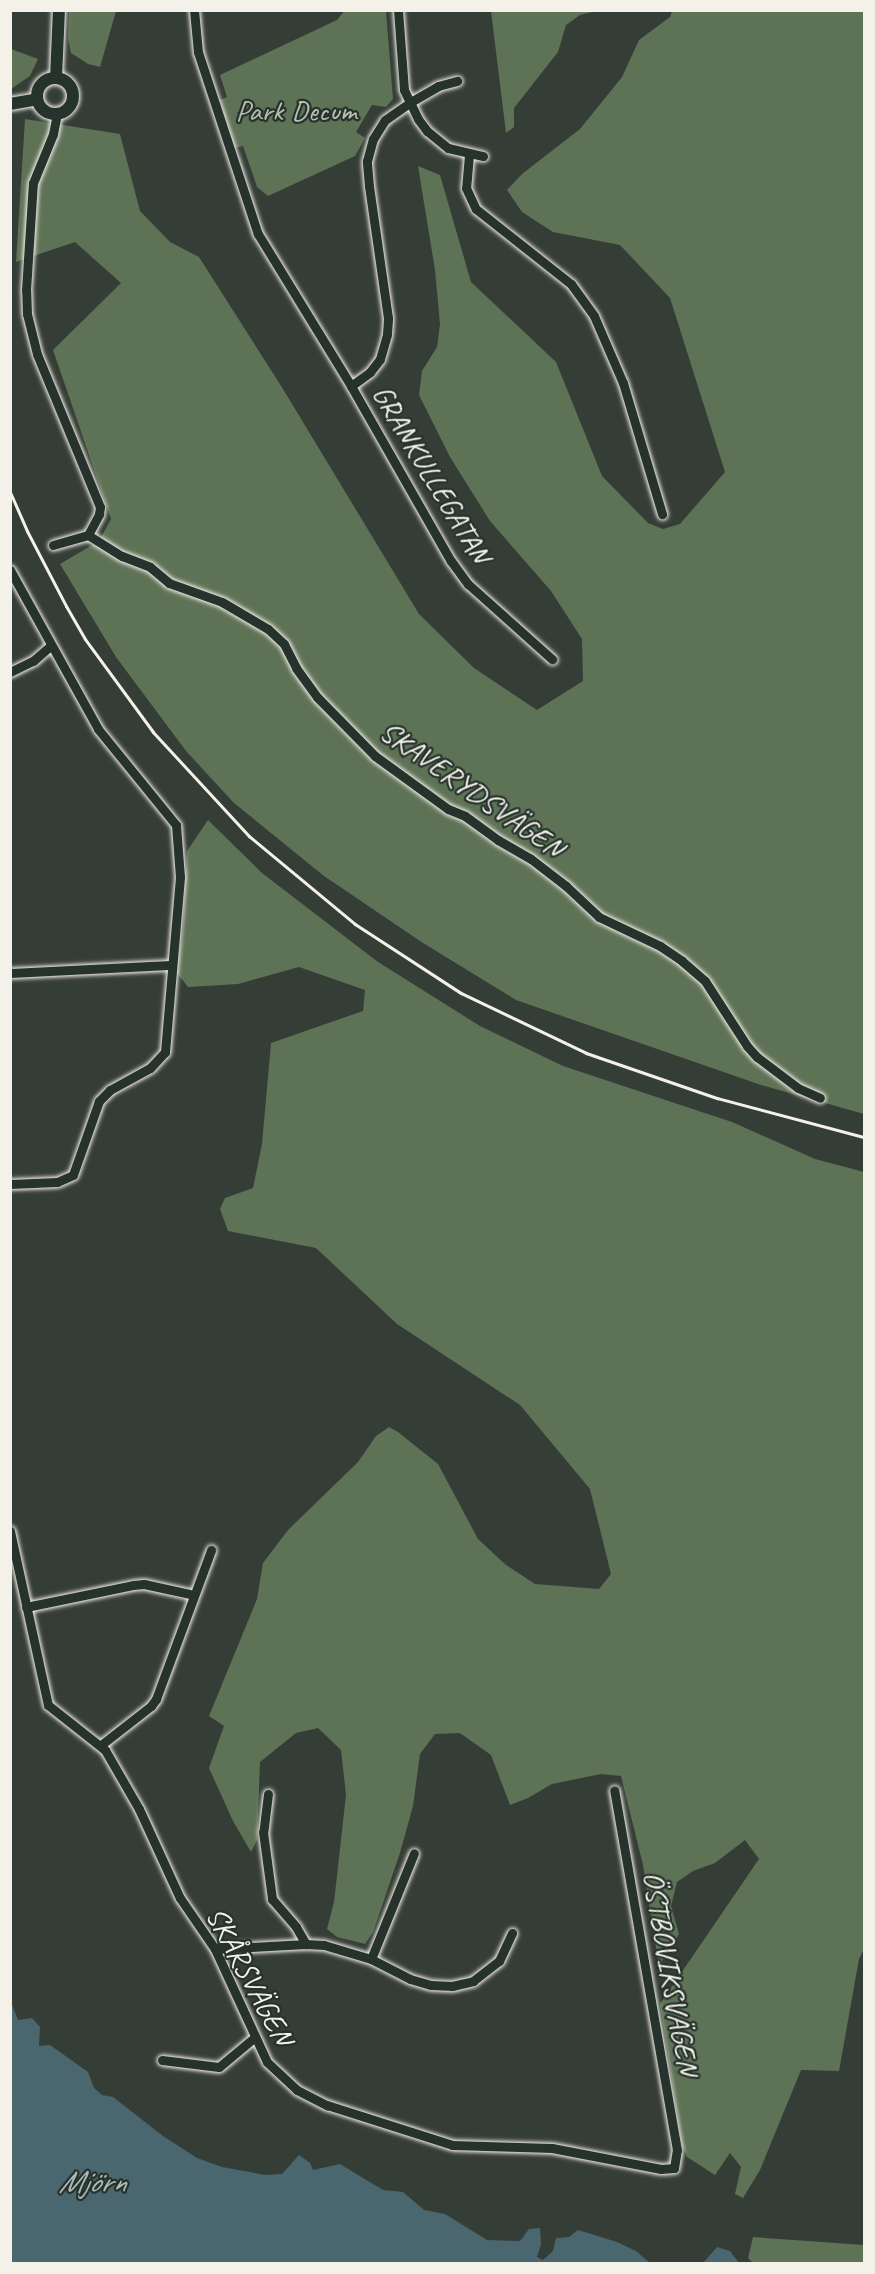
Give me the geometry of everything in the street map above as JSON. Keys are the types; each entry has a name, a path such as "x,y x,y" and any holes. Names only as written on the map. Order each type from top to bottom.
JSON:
{"street":[{"path":"56,78 59,10"},
{"name":"GRANKULLEGATAN","path":"194,10 195,33 203,70 258,234 351,386 451,561 468,584 552,660"},
{"path":"398,10 401,70 409,103 422,125 440,142 469,155 483,156"},
{"path":"56,78 68,84 72,98 66,110 57,113 44,110 37,99 42,84 56,78"},
{"name":"GRANKULLEGATAN","path":"351,386 370,372 380,359 387,334 388,318 367,161 379,128 386,120 438,86 457,81"},
{"path":"10,104 37,99"},
{"path":"53,545 88,535 99,514 100,507 37,354 27,314 26,291 33,183 53,134 57,113"},
{"path":"469,155 466,188 476,209 571,284 594,316 623,383 662,514"},
{"name":"SKAVERYDSVÄGEN","path":"88,535 122,556 150,567 169,583 222,602 268,628 284,644 296,668 317,697 375,756 448,809 465,816 538,864 599,917 660,946 682,961 705,981 747,1046 757,1057 798,1088 820,1098"},
{"path":"10,570 50,646 98,729 176,825 180,877 170,965 165,1052 150,1068 110,1090 99,1101 80,1161 73,1175 57,1182 10,1184"},
{"path":"10,672 33,661 50,646"},
{"path":"10,973 170,965"},
{"name":"SKÅRSVÄGEN","path":"10,1531 48,1705 102,1746 139,1809 180,1898 215,1949 267,2062 297,2090 327,2105 384,2122 431,2140 453,2145 552,2148 668,2170 676,2164"},
{"path":"102,1746 151,1706 156,1699 211,1550"},
{"path":"26,1607 133,1585 194,1595"},
{"name":"ÖSTBOVIKSVÄGEN","path":"614,1790 654,2006 677,2150 676,2164"},
{"path":"268,1794 263,1832 272,1899 296,1927 306,1944"},
{"path":"371,1959 414,1854"},
{"path":"215,1949 306,1944 351,1952 371,1959 410,1979 432,1985 452,1986 473,1981 499,1961 512,1933"},
{"path":"162,2060 219,2067 255,2037"}],"green space":[{"name":"Park Decum","path":"345,10 386,11 393,99 386,107 372,105 356,132 365,138 355,156 268,196 257,187 243,146 234,148 220,100 227,97 220,75 337,20"},
{"path":"69,11 116,11 100,67 88,64 71,53 68,39"},
{"path":"491,11 596,11 580,15 566,25 558,52 514,108 514,127 506,133"},
{"path":"672,11 864,11 864,1114 761,1085 516,1000 423,943 324,876 234,803 186,751 116,657 60,564 99,541 111,519 53,350 121,283 75,242 16,262 25,119 120,134 140,211 170,242 199,257 283,389 419,614 474,668 537,710 583,681 582,639 551,591 490,521 450,457 419,395 422,371 437,347 440,324 435,270 418,166 440,175 471,282 556,362 602,476 648,523 663,529 680,524 725,472 670,298 620,245 553,232 522,212 507,190 522,174 580,129 622,77 639,40 670,17"},
{"path":"11,49 38,59 30,76 11,89"},
{"path":"208,820 262,873 378,962 480,1026 563,1066 732,1122 815,1159 864,1172 864,1949 859,1959 839,2071 801,2070 760,2170 743,2198 735,2194 741,2167 730,2153 715,2175 687,2157 682,2145 660,2004 759,1859 745,1840 715,1863 693,1871 677,1882 671,1906 679,1934 659,1966 643,1865 621,1776 601,1774 552,1784 510,1805 491,1755 460,1733 435,1734 420,1754 413,1806 400,1853 373,1932 365,1944 337,1937 327,1929 334,1902 346,1795 341,1750 318,1728 296,1733 260,1762 257,1840 251,1852 233,1821 209,1768 224,1726 209,1716 257,1599 263,1563 288,1530 358,1462 376,1436 389,1427 438,1464 478,1539 506,1565 535,1584 599,1589 611,1574 590,1489 520,1405 397,1324 316,1248 228,1231 220,1209 225,1198 253,1188 262,1144 271,1043 363,1011 365,990 299,967 238,984 188,987 177,973 183,928 187,851"},
{"path":"753,2237 864,2245 864,2263 753,2263 748,2258"}],"water":[{"name":"Mjörn","path":"11,2002 18,2020 32,2018 40,2027 39,2046 50,2045 88,2072 94,2088 102,2095 113,2097 163,2136 197,2158 222,2167 265,2175 282,2174 299,2155 310,2163 313,2170 340,2164 383,2190 403,2192 424,2210 445,2214 487,2240 520,2241 529,2229 540,2228 541,2244 537,2257 543,2260 553,2251 556,2238 569,2237 578,2230 617,2242 636,2251 650,2263 11,2263"},
{"path":"717,2247 730,2251 739,2263 703,2263"}],"railway":[{"path":"10,492 27,531 85,639 153,732 249,836 355,924 461,993 586,1053 717,1098 864,1137"}]}
